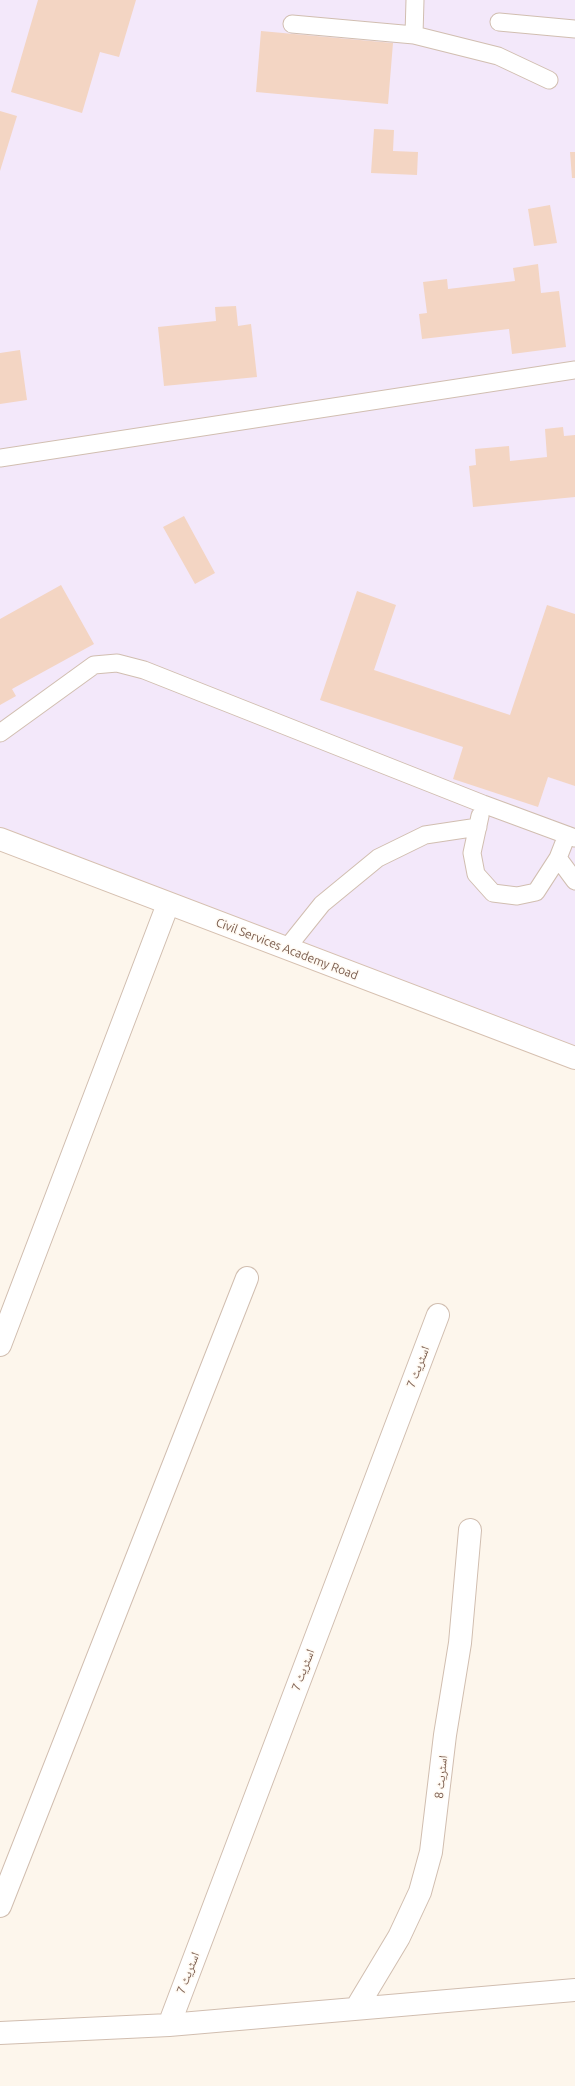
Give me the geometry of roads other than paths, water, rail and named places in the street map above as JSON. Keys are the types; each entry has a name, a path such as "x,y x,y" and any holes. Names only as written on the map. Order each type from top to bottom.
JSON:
{"street":[{"name":"Civil Services Academy Road","path":"0,839 575,1058"},
{"path":"0,1344 168,904"},
{"path":"0,1906 246,1278"},
{"name":"اسٹریٹ 7","path":"169,2025 438,1315"},
{"name":"اسٹریٹ 8","path":"357,2007 399,1937 420,1892 431,1852 445,1735 460,1642 470,1530"},
{"path":"0,2033 169,2025 357,2007 575,1990"}],"lane":[{"path":"414,35 415,0"},
{"path":"499,22 575,29"},
{"path":"292,24 414,35 498,56 549,80"},
{"path":"0,458 575,370"},
{"path":"0,733 94,665 117,663 144,670 483,804 571,836 536,892 517,896 492,893 476,874 472,853 483,804"},
{"path":"286,949 322,904 378,858 425,835 478,827"},
{"path":"558,858 575,881"}]}
